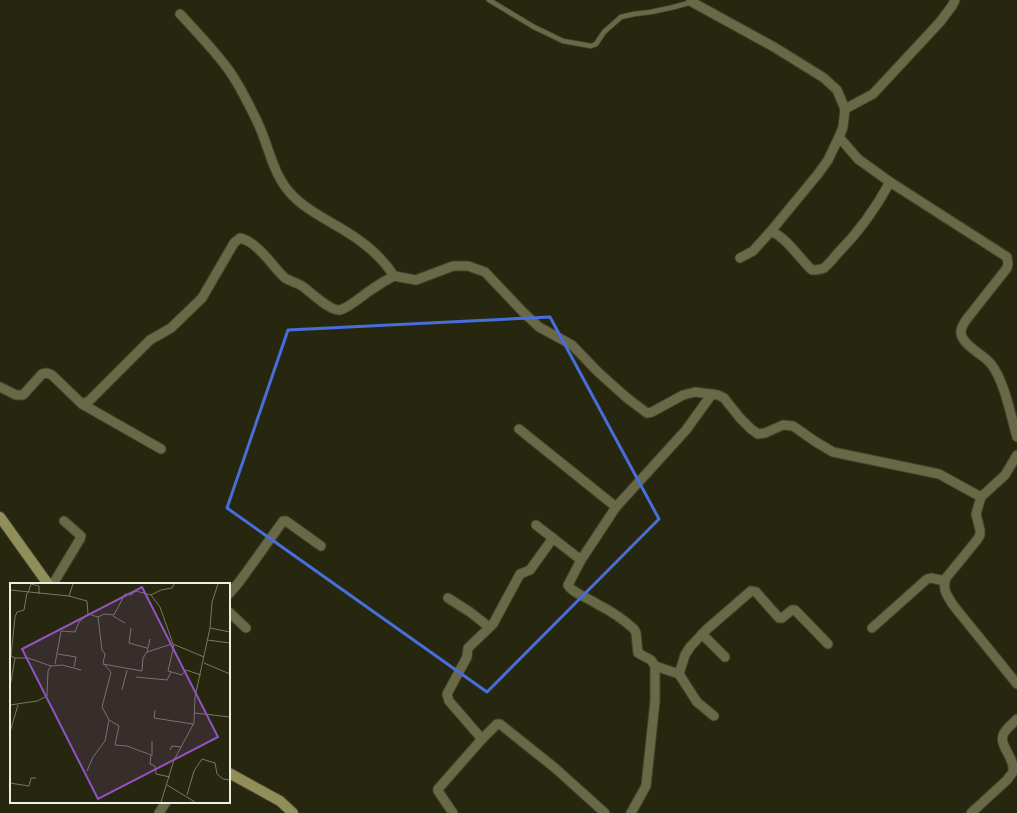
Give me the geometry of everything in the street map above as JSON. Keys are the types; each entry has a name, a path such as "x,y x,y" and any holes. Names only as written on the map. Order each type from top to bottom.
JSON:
{"street":[{"path":"845,109 873,94 940,22 955,0"},
{"path":"691,1 774,47 824,78 837,90 845,109 843,128 828,160 772,231 753,251 740,258"},
{"path":"180,14 210,47 240,88 256,118 276,174 292,196 311,211 348,232 373,250 386,263 394,276"},
{"path":"839,137 858,159 890,182 1007,257 1007,268 966,320 961,332 965,341 991,364 1001,382 1017,436"},
{"path":"772,231 782,237 812,270 824,268 846,246 880,201 890,182"},
{"path":"82,404 93,398 150,340 171,328 202,298 234,243 240,238 246,239 253,245 286,279 296,282 332,308 340,310 394,276 416,280 453,266 468,266 481,270 485,272 539,327 572,345 626,398 647,413 652,412 683,395 695,392 712,394 724,398 745,423 758,434 765,433 784,425 793,426 833,452 940,474 981,497"},
{"path":"0,387 16,395 23,395 42,374 47,373 52,375 82,404 161,449"},
{"path":"631,813 646,786 655,701 654,666 651,660 638,653 636,633 634,629 598,604 568,587 568,582 616,507 686,430 712,394"},
{"path":"519,429 616,507"},
{"path":"1017,455 1005,475 981,497 976,514 980,535 946,578 943,585 944,591 953,605 1017,684"},
{"path":"0,518 47,583"},
{"path":"54,583 81,536 64,521"},
{"path":"230,593 240,582 283,521 321,546"},
{"path":"536,525 581,560"},
{"path":"482,739 449,700 447,696 448,691 467,657 468,648 492,624 520,574 530,570 553,538"},
{"path":"872,628 927,579 931,578 945,581"},
{"path":"679,674 685,655 690,647 702,634 753,591 756,592 779,618 782,618 792,610 795,610 828,644"},
{"path":"448,598 470,612 489,627"},
{"path":"230,613 246,628"},
{"path":"702,634 726,657"},
{"path":"654,666 679,674 697,702 714,716"},
{"path":"971,813 1012,774 1015,762 1002,742 1002,738 1003,734 1017,719"},
{"path":"453,813 438,789 482,739 495,726 500,724 555,768 605,813"},
{"path":"230,774 280,801 293,813"},
{"path":"159,813 165,803"}],"lane":[{"path":"489,0 541,31 563,41 591,46 596,44 604,32 621,17 674,7 691,1"}],"highlighted area":[{"path":"550,317 659,519 487,692 227,508 288,330"}]}
